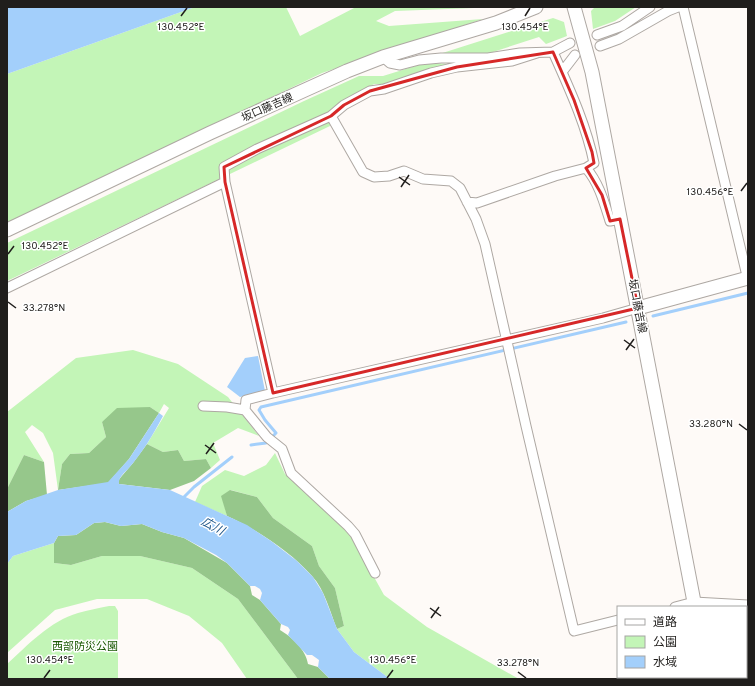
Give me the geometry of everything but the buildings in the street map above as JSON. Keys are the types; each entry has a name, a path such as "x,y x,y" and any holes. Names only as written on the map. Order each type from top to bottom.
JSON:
{"main road":[{"name":"坂口藤吉線","path":"7,230 210,133 347,71 383,57 496,22 536,7"},
{"name":"坂口藤吉線","path":"574,7 592,72 695,605"},
{"path":"638,308 748,279"}],"street":[{"path":"597,35 622,26 650,7"},
{"path":"600,46 619,39 668,11 678,7"},
{"path":"683,7 748,279"},
{"path":"383,57 390,63 400,65 419,60 441,58 488,58 520,53 553,52 570,43"},
{"path":"467,202 477,203 555,176 586,168 594,163 592,152 574,100 553,52"},
{"path":"273,394 225,182 224,167 257,149 331,116 344,105 370,91 384,89 431,73 457,67 512,61 537,53"},
{"path":"562,72 575,55"},
{"path":"331,116 363,172 374,177 389,176 404,170 423,180 451,182 460,188 476,219 485,244 574,630 617,620"},
{"path":"586,168 593,176 602,195 610,221 620,219"},
{"path":"7,288 225,182"},
{"path":"245,410 246,400 507,342 638,308"},
{"path":"203,406 227,407 245,410 270,439 282,449 291,473 355,534 375,573"},
{"path":"685,606 748,605"}],"highlighted area":[{"path":"553,52 574,100 592,152 594,163 586,168 602,195 610,221 620,219 638,308 273,393 225,182 224,167 331,116 344,105 370,91 457,67"}],"green space":[{"path":"195,7 286,7 300,36 356,7 501,7 395,11 376,21 389,26 483,19 322,73 7,224 7,74"},
{"path":"595,7 636,7 615,21 593,29 591,11"},
{"path":"553,18 564,22 567,36 546,44 539,37 490,53 433,56"},
{"path":"425,63 452,64 395,84 374,84 329,111 330,126 7,281 7,243 359,76 383,76"},
{"path":"133,350 178,364 228,397 259,436 238,428 213,443 220,460 211,468 206,459 184,461 178,450 163,452 147,444 169,408 164,404 159,413 150,407 102,422 106,437 89,453 70,454 62,464 58,490 53,453 43,433 32,425 25,432 44,462 24,455 7,489 7,412 76,358"},
{"path":"150,407 159,413 129,459 108,483 58,490 62,464 70,454 89,453 106,437 102,422 117,408"},
{"path":"147,444 163,452 178,450 184,461 206,459 211,468 194,481 170,490 119,484 118,481"},
{"path":"275,453 285,474 348,530 384,595 427,627 519,679 390,679 354,652 337,629 344,626 335,588 319,566 312,546 273,518 257,497 231,490 222,496 227,516 195,502 202,486 225,470 244,476 266,465"},
{"path":"24,455 44,462 47,495 26,501 7,512 7,489"},
{"path":"230,490 257,497 273,518 312,546 319,566 335,588 344,626 337,629 327,601 317,582 304,567 284,550 261,534 227,516 221,496"},
{"path":"105,522 121,526 142,524 162,532 184,538 227,563 250,586 252,595 260,600 281,624 280,630 294,640 307,659 308,664 318,667 330,679 298,679 238,599 192,568 140,556 102,556 71,565 54,563 54,543 58,536 76,535 94,523"},
{"path":"54,543 54,563 71,565 102,556 140,556 192,568 238,599 298,679 247,679 222,643 189,616 147,599 97,599 55,610 7,653 7,564 13,556"},
{"name":"西部防災公園","path":"115,606 118,611 118,679 7,679 7,664 40,634 68,617 78,613"}],"water":[{"path":"7,7 195,7 7,74"},
{"path":"258,356 265,391 240,397 227,387 245,358"},
{"name":"広川","path":"159,413 163,416 147,444 119,480 119,484 170,490 247,525 271,541 297,561 313,577 323,593 337,629 354,652 390,679 330,679 318,667 319,660 312,655 307,655 288,635 290,630 288,627 281,624 260,600 262,593 260,589 255,586 250,586 227,563 216,555 184,538 162,532 142,524 121,526 105,522 94,523 76,535 58,536 54,543 13,556 7,564 7,512 26,501 58,490 108,482 129,459"}],"waterway":[{"path":"653,316 748,293"},
{"path":"251,445 266,443 276,433 259,410 261,407 626,322"},
{"path":"181,500 194,487 232,457"}]}
